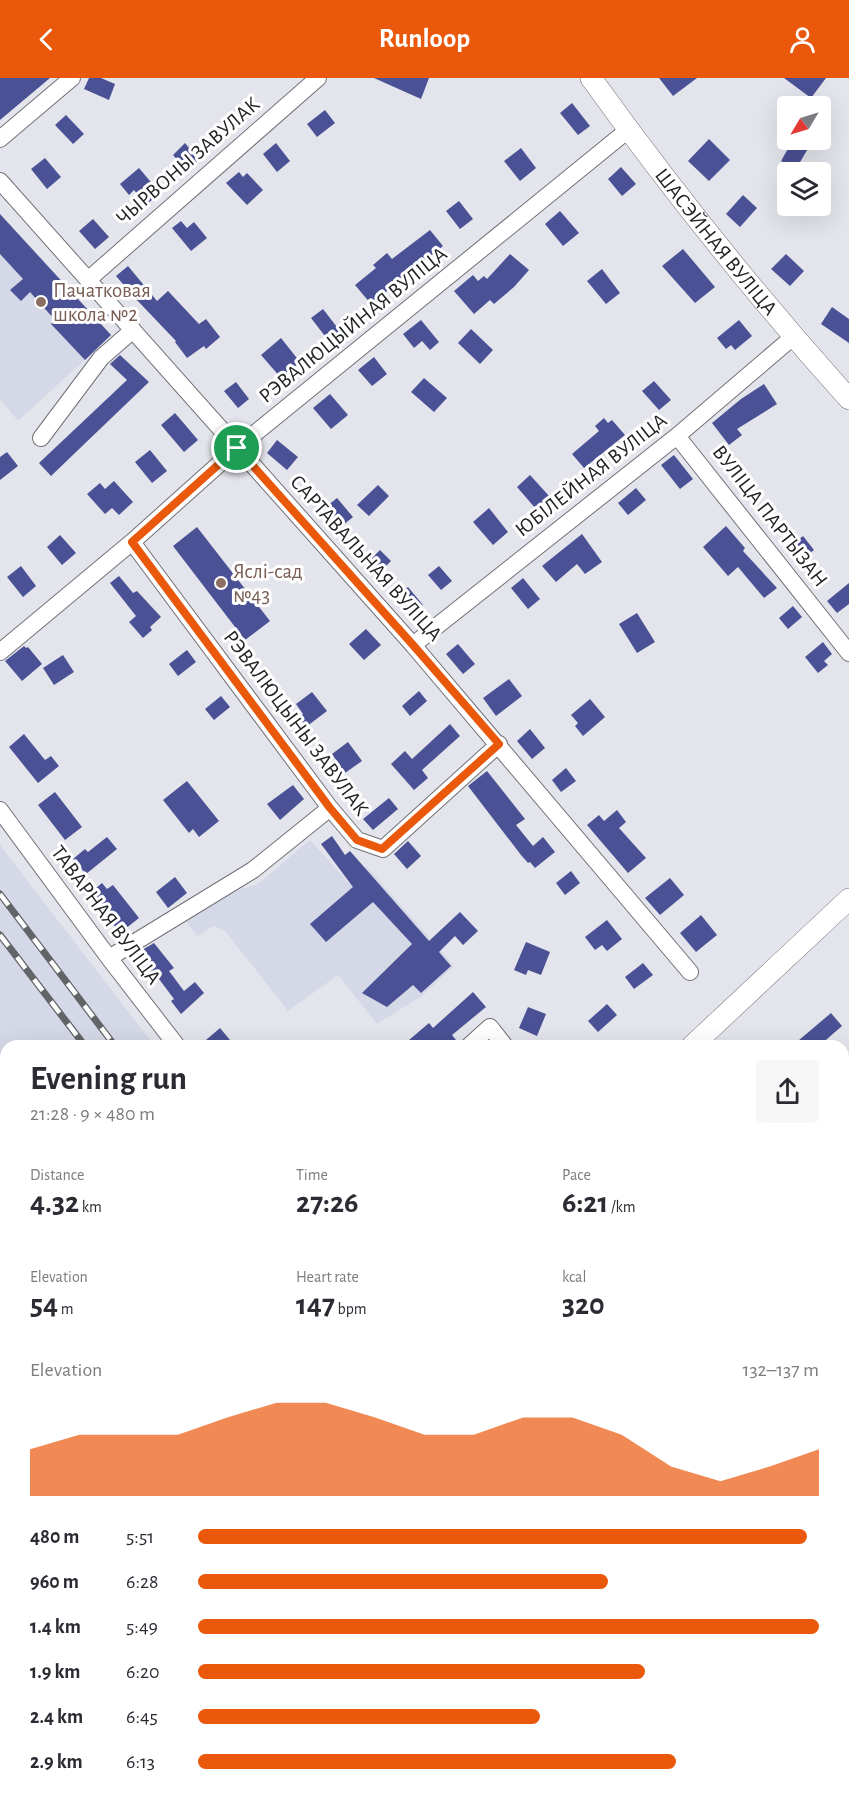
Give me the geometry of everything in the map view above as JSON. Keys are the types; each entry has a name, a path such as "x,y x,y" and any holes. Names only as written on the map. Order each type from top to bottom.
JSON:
{"main road":[{"name":"ШАСЭЙНАЯ ВУЛІЦА","path":"591,78 628,130 794,338 849,399"},
{"path":"698,1040 849,899"}],"street":[{"path":"0,139 72,78"},
{"name":"ЧЫРВОНЫ ЗАВУЛАК","path":"89,279 318,78"},
{"name":"РЭВАЛЮЦЫЙНАЯ ВУЛІЦА","path":"0,652 132,542 237,448 628,130"},
{"name":"САРТАВАЛЬНАЯ ВУЛІЦА","path":"0,181 413,645 690,972"},
{"path":"41,438 101,358 133,330"},
{"name":"ЮБІЛЕЙНАЯ ВУЛІЦА","path":"413,645 677,436 794,338"},
{"name":"ВУЛІЦА ПАРТЫЗАН","path":"677,436 849,653"},
{"name":"РЭВАЛЮЦЫНЫ ЗАВУЛАК","path":"132,542 330,808 357,840 382,849 499,744"},
{"path":"109,958 253,870 330,808"},
{"name":"ТАВАРНАЯ ВУЛІЦА","path":"0,810 172,1040"},
{"path":"476,1040 490,1028 500,1040"}],"shaded area":[{"name":"Пачатковая школа №2","path":"0,214 112,335 18,421 0,399"},
{"path":"310,840 349,883 366,866 454,966 423,995 377,1024 338,975 288,1011 225,931 214,926 197,936 182,916 216,897 258,884"},
{"path":"0,845 150,1040 0,1040"}],"building":[{"path":"0,78 50,78 0,120"},
{"path":"89,78 101,78 115,84 109,100 84,89"},
{"path":"374,78 429,78 421,99"},
{"path":"659,78 697,78 673,96"},
{"path":"784,78 826,78 812,96 808,96"},
{"path":"572,103 590,126 578,135 560,113"},
{"path":"325,110 335,123 317,137 307,124"},
{"path":"66,115 84,134 73,144 55,125"},
{"path":"709,139 730,160 709,181 688,161"},
{"path":"185,143 199,160 187,171 173,155"},
{"path":"276,143 290,161 277,172 263,154"},
{"path":"521,148 536,168 520,181 504,161"},
{"path":"787,150 807,150 800,162 781,161"},
{"path":"45,158 61,177 47,189 31,169"},
{"path":"621,167 636,184 622,196 608,179"},
{"path":"139,168 160,193 146,205 134,190 129,195 120,184"},
{"path":"239,172 243,177 247,173 263,190 247,205 226,183"},
{"path":"743,195 757,208 740,227 726,214"},
{"path":"459,201 473,219 460,229 446,211"},
{"path":"560,211 579,233 563,246 545,224"},
{"path":"0,214 111,335 85,360 51,324 55,320 30,292 21,301 10,290 23,279 0,254"},
{"path":"93,219 109,237 95,249 79,231"},
{"path":"181,221 187,228 194,222 207,238 191,251 172,228"},
{"path":"430,230 443,246 371,304 355,285 376,268 373,265 387,253 392,259"},
{"path":"683,249 715,287 695,303 662,266"},
{"path":"510,254 529,270 494,304 490,300 474,314 454,291 473,275 478,281 484,276 487,279"},
{"path":"786,254 804,271 790,286 771,269"},
{"path":"128,266 157,301 168,291 199,324 206,319 220,337 206,349 204,346 187,358 176,341 116,276"},
{"path":"602,269 620,293 606,304 587,281"},
{"path":"832,307 849,319 849,343 821,324"},
{"path":"323,309 340,331 328,340 311,318"},
{"path":"421,320 439,342 430,350 422,341 414,348 403,334"},
{"path":"739,320 752,336 735,350 731,345 726,349 717,338"},
{"path":"471,329 493,350 480,364 458,343"},
{"path":"281,338 300,362 281,378 261,355"},
{"path":"120,355 149,382 51,476 39,463 127,380 110,364"},
{"path":"374,357 387,374 372,386 358,370"},
{"path":"424,378 447,398 434,412 411,392"},
{"path":"654,381 671,400 659,410 642,391"},
{"path":"236,382 249,399 238,408 224,391"},
{"path":"764,384 777,404 737,429 742,435 729,445 712,423 741,399"},
{"path":"330,394 348,415 331,429 313,408"},
{"path":"175,413 198,440 184,452 161,425"},
{"path":"604,418 608,423 612,420 625,435 584,468 572,454 599,431 595,426"},
{"path":"277,440 298,457 287,470 267,453"},
{"path":"150,450 167,471 152,483 135,462"},
{"path":"7,452 18,466 0,480 0,457"},
{"path":"674,455 693,479 680,489 661,465"},
{"path":"530,475 550,497 536,509 517,487"},
{"path":"114,481 133,502 119,515 112,508 105,514 87,494 100,483 105,489"},
{"path":"378,485 389,496 369,516 357,505"},
{"path":"636,488 646,500 628,515 618,503"},
{"path":"337,498 353,517 338,529 322,510"},
{"path":"489,508 508,532 493,545 473,522"},
{"path":"726,526 745,548 743,551 777,588 764,598 738,567 728,576 703,547"},
{"name":"Яслі-сад №43","path":"197,527 270,621 245,640 173,546"},
{"path":"582,534 602,562 585,574 577,564 556,582 542,566"},
{"path":"60,535 76,553 62,565 47,547"},
{"path":"803,536 814,550 804,558 802,555 795,561 786,550"},
{"path":"380,550 391,561 378,574 367,563"},
{"path":"21,566 36,586 23,597 7,577"},
{"path":"439,566 452,581 441,590 428,575"},
{"path":"119,576 133,593 137,591 161,617 150,627 152,630 143,638 129,622 136,616 110,583"},
{"path":"523,578 540,599 528,609 511,588"},
{"path":"849,583 849,604 837,613 827,601"},
{"path":"408,587 423,605 412,614 397,596"},
{"path":"793,606 802,617 788,629 779,618"},
{"path":"637,613 655,642 637,653 619,624"},
{"path":"366,629 381,645 364,660 349,644"},
{"path":"823,642 832,654 824,661 828,665 818,673 805,657"},
{"path":"458,644 475,664 463,674 446,654"},
{"path":"24,646 28,647 42,664 22,681 5,661"},
{"path":"187,650 196,662 178,676 169,664"},
{"path":"63,655 74,672 54,685 43,668"},
{"path":"509,679 522,696 496,716 483,698"},
{"path":"419,691 427,701 410,716 402,706"},
{"path":"312,692 327,711 306,727 299,717 303,714 296,704"},
{"path":"221,696 230,707 214,720 205,709"},
{"path":"590,699 605,717 583,736 575,726 578,723 571,715"},
{"path":"450,724 460,736 422,770 428,778 414,790 391,764 405,751 412,759"},
{"path":"530,729 545,748 532,759 517,741"},
{"path":"24,734 45,760 51,756 59,766 38,783 9,747"},
{"path":"348,742 362,761 345,773 332,754"},
{"path":"566,768 576,781 561,792 552,780"},
{"path":"487,771 525,819 516,825 533,846 543,837 555,852 535,868 521,855 468,786"},
{"path":"187,781 219,821 199,837 193,829 189,833 163,800"},
{"path":"293,785 304,799 280,820 267,804"},
{"path":"55,792 82,827 65,840 38,805"},
{"path":"389,798 398,809 373,830 363,819"},
{"path":"617,810 626,822 619,828 646,858 628,873 587,825 599,815 604,821"},
{"path":"332,836 345,855 350,851 429,941 460,912 478,931 463,945 455,936 439,952 451,966 421,993 413,985 387,1007 362,993 412,944 373,902 326,942 310,924 353,887 321,844"},
{"path":"107,837 117,849 86,874 73,859 85,849 88,852"},
{"path":"408,841 421,856 407,869 394,854"},
{"path":"571,871 580,883 565,895 556,883"},
{"path":"175,877 187,893 168,908 156,892"},
{"path":"670,878 684,895 660,915 645,898"},
{"path":"102,883 107,889 113,885 139,918 120,933 89,894"},
{"path":"701,915 717,935 696,952 680,933"},
{"path":"607,920 622,939 607,951 602,945 595,950 585,937"},
{"path":"526,942 550,952 541,975 528,970 526,975 514,970"},
{"path":"154,943 174,968 169,971 184,991 195,982 204,993 181,1014 171,1001 174,999 159,979 156,982 135,954"},
{"path":"643,963 653,975 634,989 625,977"},
{"path":"473,992 486,1007 452,1035 456,1040 409,1040 429,1023 433,1028"},
{"path":"607,1004 617,1015 598,1032 588,1021"},
{"path":"528,1007 546,1014 537,1036 519,1028"},
{"path":"831,1013 842,1026 826,1040 799,1040"},
{"path":"220,1028 230,1040 206,1040"}],"railway":[{"path":"0,894 110,1040"},
{"path":"0,935 80,1040"}],"place":[{"name":"Пачатковая школа №2","path":"41,302"},
{"name":"Яслі-сад №43","path":"221,583"}],"route":[{"path":"237,448 499,744 382,849 357,840 330,808 132,542 237,448"}]}
